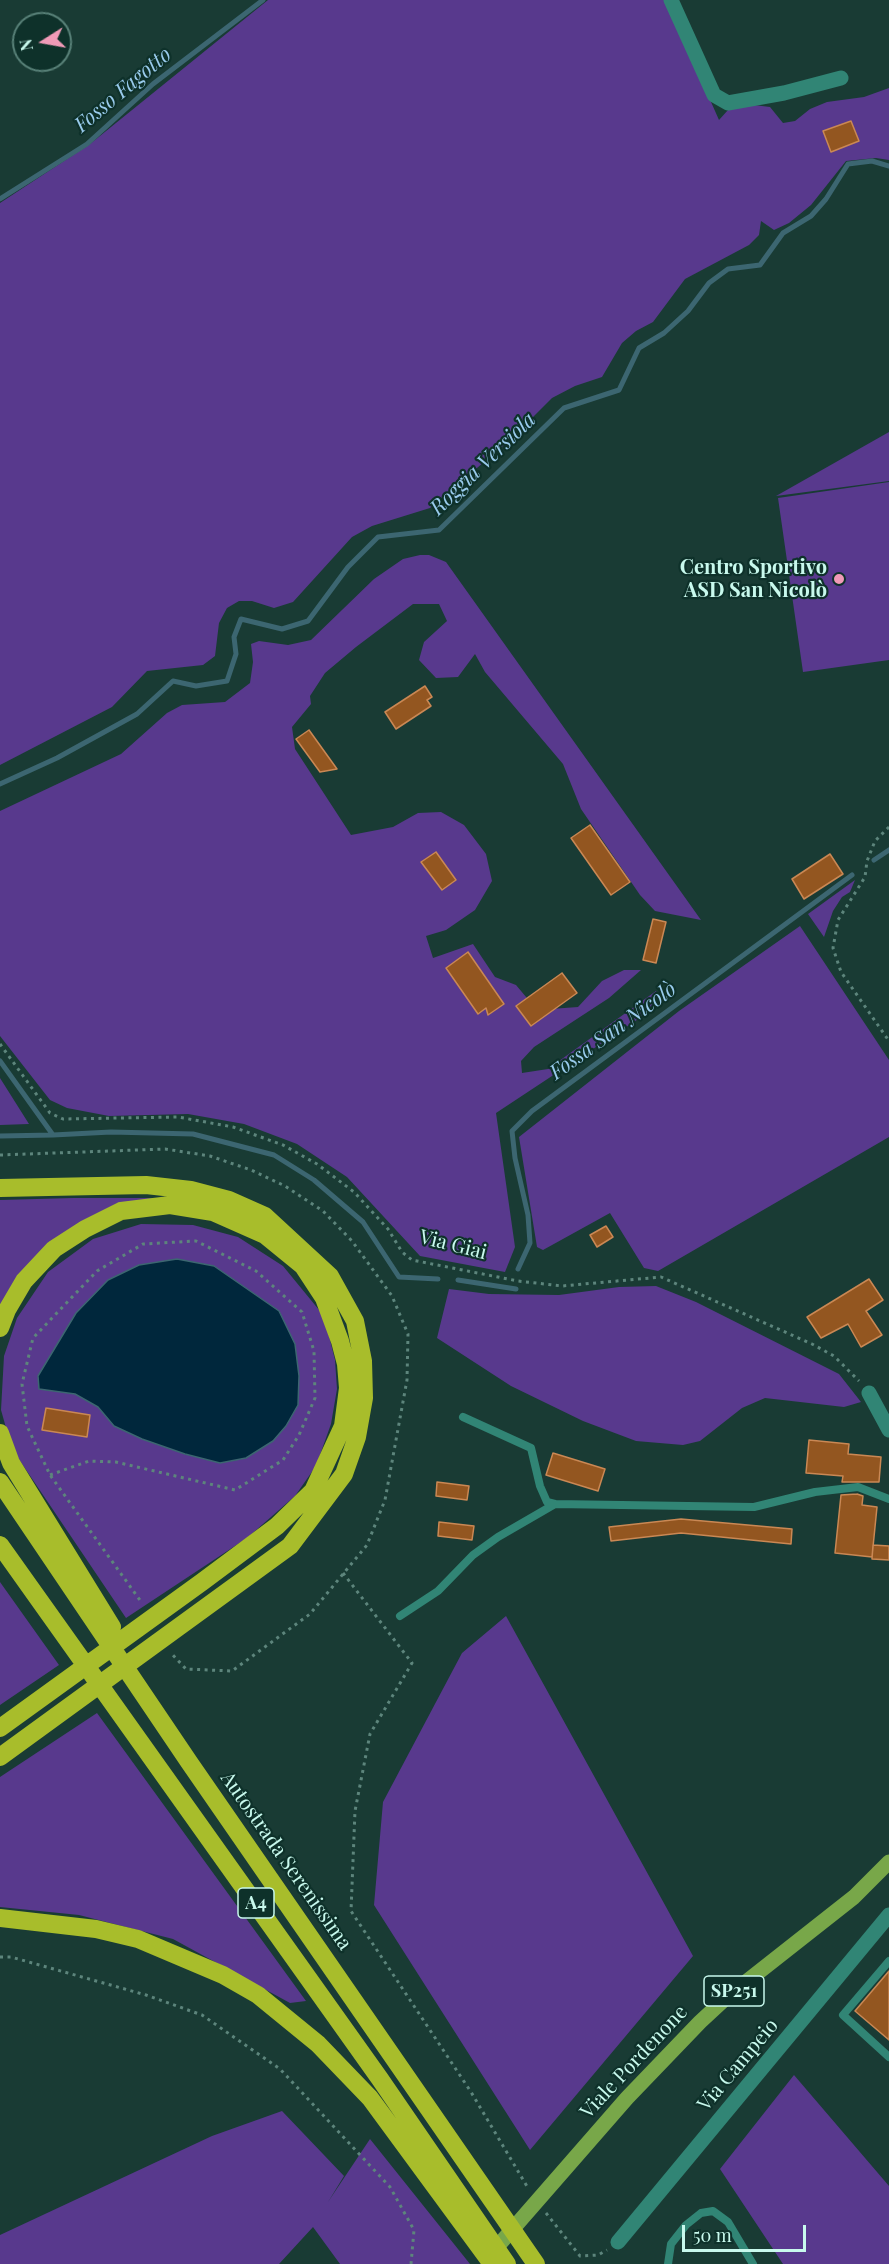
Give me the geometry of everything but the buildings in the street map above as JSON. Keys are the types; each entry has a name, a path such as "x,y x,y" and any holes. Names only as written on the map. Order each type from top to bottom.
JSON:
{"highway":[{"path":"0,1188 146,1185 191,1190 229,1200 265,1216 330,1276 355,1321 363,1360 364,1398 357,1437 344,1474 290,1546 213,1605 2,1755"},
{"path":"0,1328 7,1310 24,1281 54,1249 122,1211 171,1206 213,1212 265,1235 303,1266 324,1298 346,1364 348,1388 343,1426 313,1491 277,1526 0,1728"},
{"path":"0,1433 11,1463 76,1566 189,1762"},
{"name":"Autostrada Serenissima","path":"0,1482 189,1762 536,2264"},
{"name":"A4","path":"0,1545 367,2059 507,2264"},
{"path":"0,1918 96,1929 138,1939 223,1975 258,1995 318,2044 370,2098 493,2264"}],"main road":[{"name":"Viale Pordenone","path":"482,2264 593,2136 713,2009 854,1897 889,1862"}],"street":[{"path":"671,0 714,95 728,103 784,93 841,78"},
{"path":"869,1393 889,1430"},
{"name":"Via Campeio","path":"618,2242 889,1915"}],"lane":[{"path":"464,1417 531,1448 540,1485 547,1502 555,1504 754,1507 815,1492 858,1487 889,1499"},
{"path":"400,1616 438,1591 473,1555 498,1537 555,1504"},
{"path":"889,1961 843,2015 889,2057"},
{"path":"668,2264 671,2244 686,2225 701,2213 713,2211 728,2222 753,2264"}],"path":[{"path":"889,827 875,840 867,861 865,877 838,920 832,948 841,972 889,1041"},
{"name":"Via Giai","path":"0,1044 50,1113 63,1119 178,1117 233,1127 283,1145 317,1164 354,1192 388,1228 402,1252 412,1260 518,1281 562,1286 661,1277 834,1356 869,1393"},
{"path":"0,1155 165,1149 210,1156 251,1170 285,1186 323,1211 352,1241 392,1296 408,1334 407,1380 385,1500 367,1545 310,1614 232,1671 186,1669 168,1647"},
{"path":"50,1475 89,1461 116,1462 235,1490 283,1460 299,1435 315,1398 314,1351 302,1312 256,1271 196,1241 143,1244 97,1271 33,1338 22,1384 27,1426 50,1475 132,1586 144,1607"},
{"path":"344,1573 412,1663 370,1734 355,1811 351,1911 471,2092 533,2194"},
{"path":"0,1956 11,1957 146,1995 202,2015 280,2069 390,2187 414,2230 411,2264"},
{"path":"545,2212 580,2256 598,2255 618,2242"}],"shaded area":[{"path":"268,0 666,0 719,120 728,110 754,105 770,107 783,123 795,121 810,109 827,102 864,97 889,88 889,160 876,158 846,161 811,205 789,223 774,230 761,221 759,235 749,245 685,279 653,322 636,331 622,343 602,377 575,386 552,398 511,439 430,508 372,526 352,537 293,602 274,608 252,601 239,601 227,608 219,623 215,656 203,665 147,671 112,707 0,765 0,203 90,144"},
{"path":"889,432 889,481 776,496"},
{"name":"Centro Sportivo ASD San Nicolò","path":"889,482 889,660 803,672 778,498"},
{"path":"429,555 446,562 701,920 655,911 640,895 581,809 563,764 485,672 475,654 458,677 436,678 419,660 424,642 447,621 439,604 413,604 356,647 325,673 310,696 311,704 292,727 295,749 351,835 393,827 418,813 441,812 464,825 486,854 492,881 475,910 446,930 426,936 433,958 473,944 495,977 516,985 537,1010 578,1007 602,981 624,970 641,970 609,998 534,1047 521,1061 522,1073 548,1069 656,991 661,1004 496,1113 515,1247 505,1272 420,1256 347,1177 297,1144 244,1124 188,1114 109,1116 67,1108 50,1100 0,1036 0,811 121,754 167,713 182,705 225,702 250,683 253,662 251,644 259,641 288,645 311,640 374,579 403,559"},
{"path":"855,880 850,892 842,897 833,911 824,937 808,914"},
{"path":"800,926 889,1060 889,1137 658,1271 644,1268 610,1213 543,1250 537,1247 519,1137 679,1011"},
{"path":"0,1078 29,1124 0,1125"},
{"path":"158,1198 100,1214 0,1309 0,1200"},
{"path":"141,1224 193,1225 238,1237 283,1266 324,1316 335,1360 337,1389 331,1424 316,1466 295,1496 247,1538 126,1618 12,1449 1,1410 4,1356 17,1318 48,1272 93,1239"},
{"path":"656,1286 696,1302 839,1374 861,1402 844,1407 765,1398 742,1408 700,1441 683,1445 636,1441 583,1421 511,1386 437,1338 449,1289 489,1294 559,1295 619,1287"},
{"path":"0,1582 59,1665 0,1705"},
{"path":"506,1616 693,1956 530,2150 374,1905 383,1802 462,1653"},
{"path":"97,1713 306,2001 290,2003 173,1939 79,1915 0,1907 0,1777"},
{"path":"794,2075 889,2186 889,2264 783,2264 720,2169"},
{"path":"282,2111 344,2176 328,2202 370,2139 470,2264 340,2264 313,2227 279,2264 0,2264 0,2235 212,2136"}],"water":[{"path":"177,1259 214,1266 279,1311 295,1344 299,1376 298,1405 286,1426 273,1441 246,1458 220,1463 185,1454 142,1439 114,1426 98,1407 75,1394 39,1389 38,1376 76,1313 108,1280 139,1265"}],"waterway":[{"name":"Fosso Fagotto","path":"0,199 87,144 153,84 263,0"},
{"name":"Roggia Versiola","path":"0,784 57,758 137,714 173,681 196,686 227,681 236,654 234,637 241,619 282,629 308,621 348,567 378,537 439,530 564,408 619,390 639,348 664,333 688,311 709,283 728,269 760,265 783,233 811,216 826,199 848,164 872,161 889,166"},
{"name":"Fossa San Nicolò","path":"874,860 889,850"},
{"name":"Fossa San Nicolò","path":"518,1269 530,1243 528,1215 515,1158 512,1131 532,1111 852,875"},
{"name":"Fossa San Nicolò","path":"0,1061 53,1135 111,1132 193,1134 274,1155 314,1180 363,1222 399,1277 438,1279"},
{"path":"0,1136 53,1135"},
{"name":"Fossa San Nicolò","path":"458,1280 516,1289"}],"place":[{"name":"Centro Sportivo ASD San Nicolò","path":"839,579"}]}
